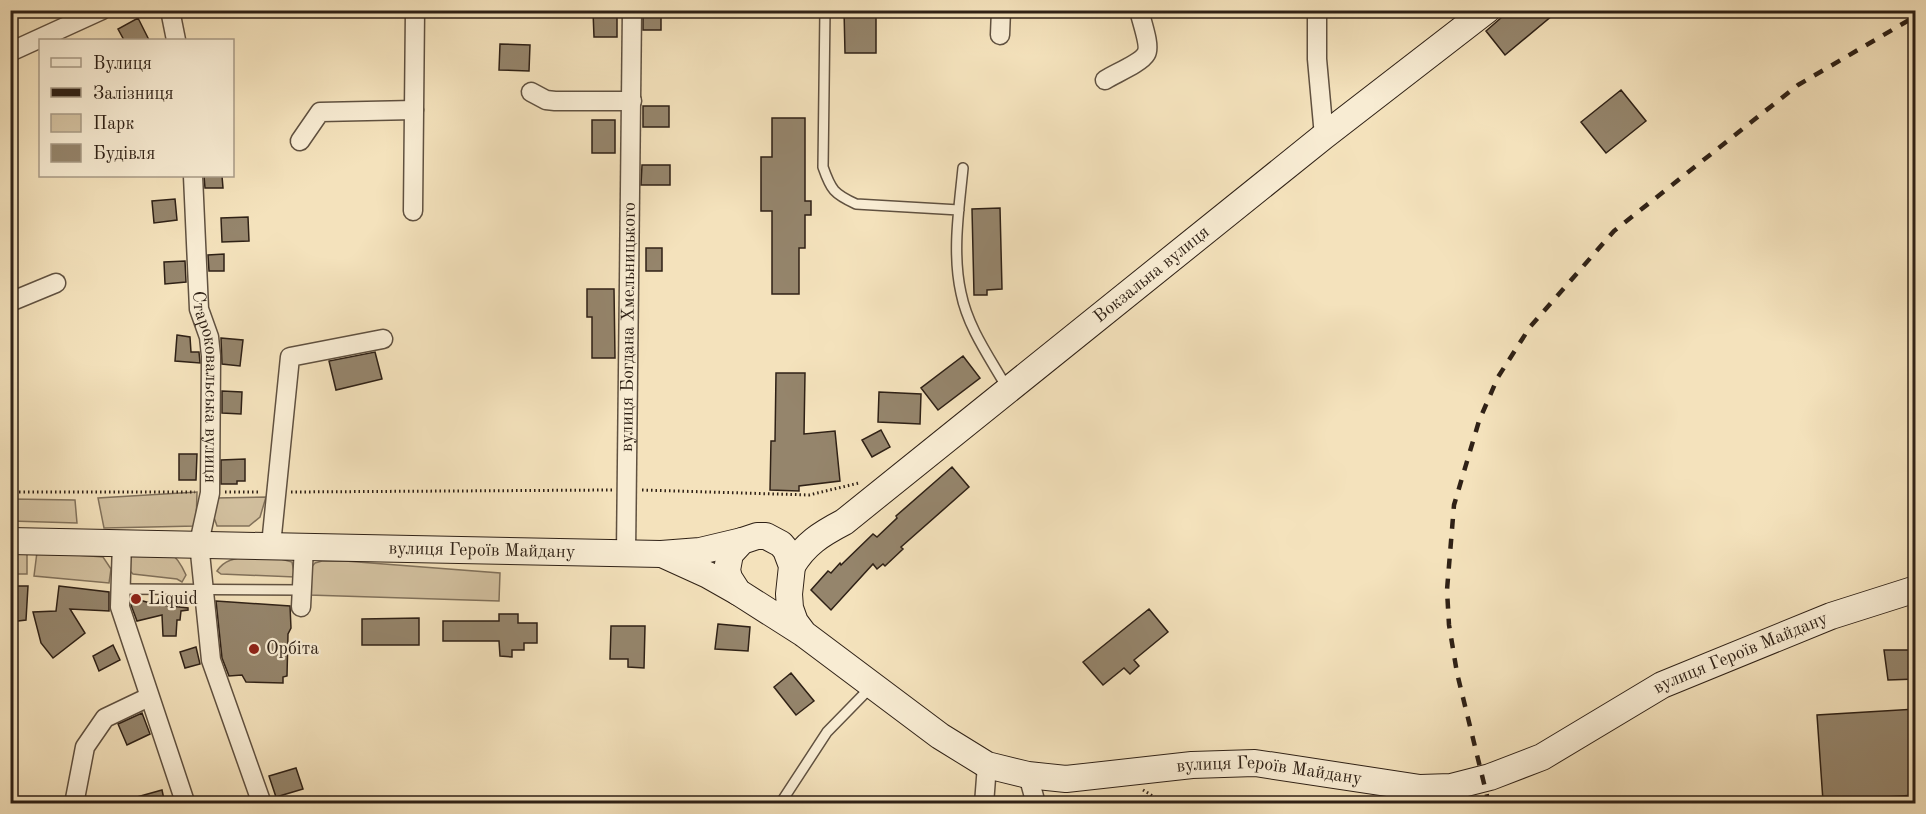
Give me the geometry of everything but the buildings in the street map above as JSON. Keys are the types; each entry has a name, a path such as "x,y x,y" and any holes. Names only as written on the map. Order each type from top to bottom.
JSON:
{"street":[{"path":"10,52 102,10"},
{"path":"170,10 176,39"},
{"path":"413,211 415,10"},
{"name":"вулиця Богдана Хмельницького","path":"626,553 632,10"},
{"path":"1000,35 1001,10"},
{"path":"1105,80 1140,60 1147,53 1148,45 1139,10"},
{"path":"1317,10 1317,59 1324,136"},
{"name":"Вокзальна вулиця","path":"774,539 798,541 815,537 844,522 1324,136 1487,10"},
{"path":"531,92 546,100 555,101 632,101"},
{"path":"300,141 320,112 414,110"},
{"name":"Староковальська вулиця","path":"192,177 200,309 209,337 211,356 210,493 199,543 211,660 261,804"},
{"path":"10,302 56,283"},
{"path":"271,545 290,357 383,339"},
{"name":"вулиця Героїв Майдану","path":"10,541 661,554 700,551 758,536 774,539"},
{"name":"Вокзальна вулиця","path":"791,570 804,548 815,537"},
{"path":"742,541 730,554 727,570 729,578 745,596 769,599 777,595 788,583 791,570 786,550 774,539"},
{"path":"122,542 120,607 184,802"},
{"path":"302,598 304,546"},
{"name":"вулиця Героїв Майдану","path":"661,554 708,575 804,634 940,736 987,765 1028,775 1066,779 1192,765 1255,763 1420,788 1451,787 1490,777 1542,757 1662,686 1831,616 1916,589"},
{"name":"вулиця Героїв Майдану","path":"791,570 790,608 795,622 804,634"},
{"path":"74,804 85,747 105,718 149,697"},
{"path":"984,804 987,765"},
{"path":"1028,775 1036,804"}],"lane":[{"path":"825,10 823,167 829,186 842,197 856,204 959,210"},
{"path":"963,168 957,252 960,292 968,317 983,349 1008,389"},
{"path":"120,589 204,590 302,598"},
{"path":"780,804 826,732 873,685"}],"path":[{"path":"10,492 627,490 809,495 857,484 867,477"}],"green space":[{"path":"197,492 196,526 104,528 98,498"},
{"path":"266,497 260,517 249,526 217,526 211,509 215,498"},
{"path":"11,499 75,500 77,523 11,521"},
{"path":"11,551 27,551 27,574 11,574"},
{"path":"134,551 166,551 176,558 186,575 182,582 177,579 133,574 125,566"},
{"path":"37,552 103,557 111,569 109,583 34,576"},
{"path":"248,557 292,562 295,577 221,574 217,571 230,560"},
{"path":"322,561 500,573 499,601 309,595 308,571 315,563"}],"railway":[{"path":"1489,804 1457,673 1449,625 1447,590 1454,505 1479,421 1498,377 1530,327 1614,231 1798,85 1916,16"}],"place":[{"name":"Liquid","path":"136,599"},
{"name":"Орбіта","path":"254,649"}]}
